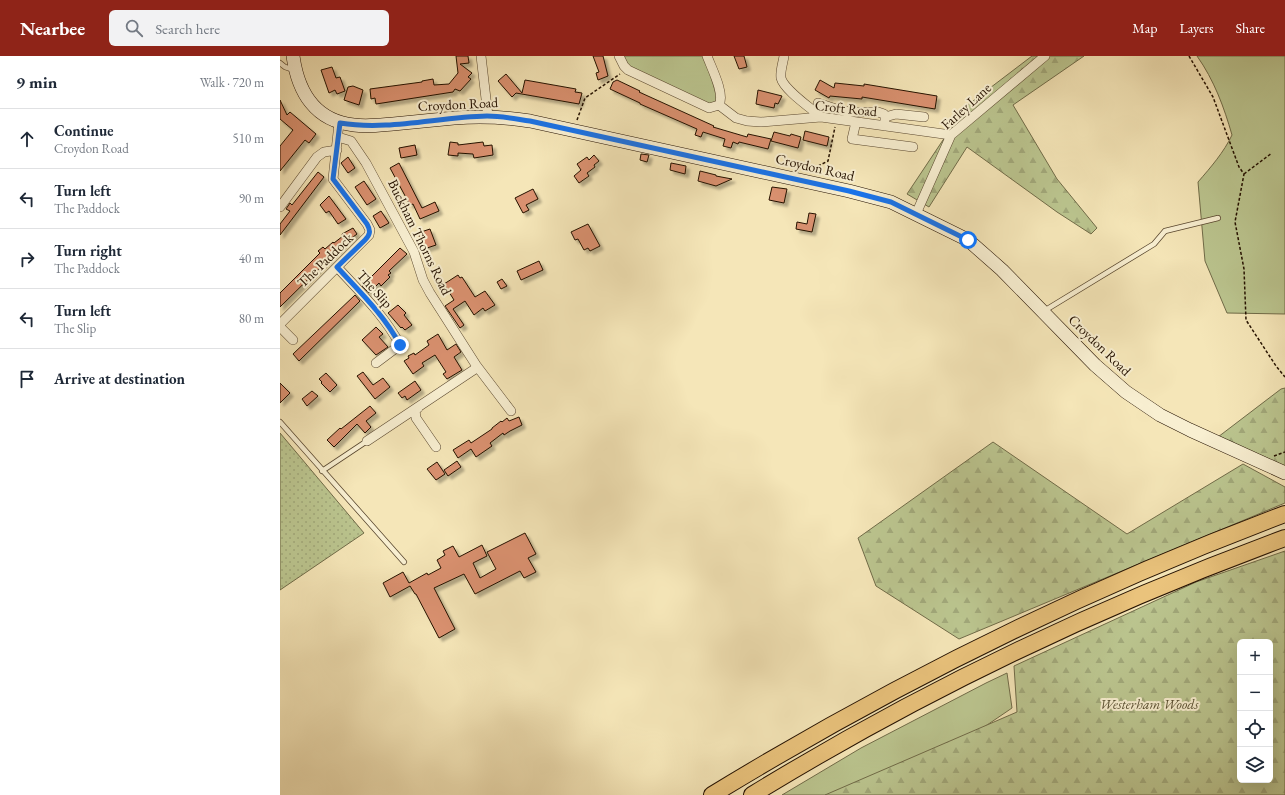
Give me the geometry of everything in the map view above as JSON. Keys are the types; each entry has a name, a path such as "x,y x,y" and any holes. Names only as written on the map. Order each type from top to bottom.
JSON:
{"highway":[{"path":"712,795 853,713 916,679 1010,632 1139,573 1285,514"},
{"path":"752,795 894,714 1042,640 1173,582 1285,538"}],"main road":[{"name":"Croydon Road","path":"293,56 299,83 309,102 318,110 340,123 375,125 488,116 530,121 808,182 891,202 968,240 1002,270 1096,365 1126,392 1160,415 1190,430 1285,472"}],"street":[{"path":"481,56 488,116"},
{"path":"619,56 627,69 709,108 719,105 721,101 721,94 707,56"},
{"path":"784,56 780,72 783,82 796,96 821,117"},
{"name":"Farley Lane","path":"916,214 951,135 1045,56"},
{"path":"818,103 850,112 878,112 884,114 885,122 896,114 924,117"},
{"name":"Croft Road","path":"719,105 736,118 747,121 761,122 821,117 856,122 885,122 951,135"},
{"path":"856,122 852,139 913,148"},
{"name":"The Paddock","path":"293,340 280,325 369,235 370,230 367,224 333,179 340,123"},
{"name":"Buckham Thorns Road","path":"338,137 351,141 366,163 414,252 423,280 430,293 476,365 511,411"},
{"path":"280,207 317,157 324,152 337,150"},
{"name":"The Slip","path":"337,267 377,310 391,328 400,345 376,363"},
{"path":"367,441 475,369 476,365"},
{"path":"418,408 415,410 416,418 436,447"}],"lane":[{"path":"280,63 285,67 296,70"},
{"path":"1043,312 1154,244 1165,231 1218,218"},
{"path":"280,422 404,562"},
{"path":"322,471 367,441"}],"path":[{"path":"1189,56 1213,97 1239,167 1244,174"},
{"path":"574,130 585,98 627,69"},
{"path":"808,182 812,169 828,160 837,120"},
{"path":"1272,153 1244,174 1236,222 1244,269 1246,320 1276,366 1285,377"}],"green space":[{"path":"624,56 704,56 718,96 714,102 708,104 632,68 627,63"},
{"path":"1032,56 1084,56 1013,105 1057,179 1097,228 1091,234 1057,212 967,147 929,207 907,194 965,107"},
{"path":"1197,56 1285,56 1285,314 1227,313 1205,261 1198,182 1221,153 1232,135 1218,94 1209,75"},
{"path":"1285,388 1285,466 1218,437 1281,389"},
{"path":"280,433 364,533 280,590"},
{"path":"993,442 1127,534 1243,464 1285,487 1285,503 959,639 876,586 858,538"},
{"name":"Westerham Woods","path":"1285,551 1285,795 825,795 1017,712 1014,666 1196,582"},
{"path":"1007,673 1012,708 968,738 843,795 782,795 861,748"}],"building":[{"path":"456,56 468,56 469,63 460,64 472,73 468,77 471,79 460,91 455,89 453,92 376,104 375,98 371,99 370,89 422,82 433,79 434,85 449,84 458,73"},
{"path":"593,56 603,56 608,76 598,80 596,73 599,72"},
{"path":"734,56 744,56 747,67 739,69"},
{"path":"332,67 336,78 340,77 345,91 337,94 335,90 329,93 321,70"},
{"path":"506,74 522,93 525,80 576,89 575,92 582,93 579,104 516,93 512,97 498,81"},
{"path":"617,80 640,91 639,92 714,126 713,127 747,137 748,134 771,139 768,149 739,142 738,144 733,142 731,148 723,146 725,139 703,132 701,137 695,135 697,129 610,89 613,82"},
{"path":"820,80 834,88 835,83 864,86 864,84 937,96 935,109 862,97 862,99 830,96 829,98 815,90"},
{"path":"353,86 363,90 359,105 344,100 348,87"},
{"path":"758,90 782,96 778,104 775,103 774,108 756,104"},
{"path":"280,100 287,115 290,112 316,134 309,143 305,140 280,171 280,146 293,130 280,119"},
{"path":"805,131 829,137 827,146 803,140"},
{"path":"774,132 801,137 798,148 771,141"},
{"path":"450,142 458,143 458,145 483,142 484,146 492,145 493,155 474,158 473,154 458,153 458,156 448,155"},
{"path":"415,145 417,155 401,158 399,148"},
{"path":"641,154 649,155 647,162 640,160"},
{"path":"594,155 599,161 594,165 595,167 587,173 589,176 579,183 574,176 581,170 577,164 587,157 589,160"},
{"path":"348,157 355,168 348,173 341,163"},
{"path":"399,163 422,208 435,202 439,211 420,219 413,204 410,205 390,168"},
{"path":"671,163 686,166 685,174 670,170"},
{"path":"700,171 732,179 716,186 698,181"},
{"path":"318,172 324,177 280,235 280,224 290,211 286,209 290,203 292,205"},
{"path":"364,181 376,199 367,205 355,187"},
{"path":"772,187 787,189 784,203 769,200"},
{"path":"533,189 538,199 526,205 529,210 523,213 515,198"},
{"path":"329,196 346,219 338,224 329,211 326,213 320,205"},
{"path":"381,211 389,223 380,228 373,216"},
{"path":"809,213 816,214 812,232 796,229 797,222 807,224"},
{"path":"588,224 600,246 590,251 588,248 584,250 578,239 575,240 571,232"},
{"path":"353,228 357,234 345,243 280,307 280,293 320,253 318,251 323,247 325,249 343,236 342,234"},
{"path":"430,229 436,245 424,249 418,233"},
{"path":"400,248 407,254 389,271 391,273 388,275 390,277 381,286 379,283 369,293 362,286"},
{"path":"539,261 543,270 521,280 517,271"},
{"path":"458,275 460,278 462,277 475,297 485,291 495,305 485,311 483,308 474,315 465,301 453,309 464,325 460,328 445,306 454,300 444,284"},
{"path":"502,279 507,286 501,289 497,282"},
{"path":"355,295 360,301 299,361 293,354"},
{"path":"398,305 406,313 404,315 412,325 405,330 402,327 401,328 388,313"},
{"path":"376,327 383,334 379,337 388,347 376,355 362,340"},
{"path":"438,334 447,350 456,344 461,352 454,357 462,370 447,379 443,374 446,372 435,355 422,363 424,366 413,374 404,361 409,358 408,356 414,353 415,355 429,345 427,341"},
{"path":"363,372 373,385 383,378 390,387 375,399 357,376"},
{"path":"326,373 337,385 330,392 319,379"},
{"path":"415,381 421,390 407,400 405,396 402,398 398,393"},
{"path":"280,383 290,393 280,403"},
{"path":"312,391 318,396 307,406 302,399"},
{"path":"370,406 376,413 366,421 371,427 365,433 357,424 334,447 327,440 340,428 341,429"},
{"path":"519,417 522,425 504,435 503,433 490,443 492,446 476,457 471,449 458,458 453,450 469,440 471,443 507,418 509,421"},
{"path":"457,461 461,467 448,476 444,470"},
{"path":"437,462 445,474 436,480 427,469"},
{"path":"525,533 536,554 528,558 536,572 524,578 520,571 475,594 464,574 434,588 455,629 439,638 416,594 410,586 390,597 383,583 403,572 409,583 427,573 428,575 441,568 437,560 445,555 443,551 453,546 459,557 482,545 487,556 473,563 480,578 496,569 487,552"}],"route":[{"path":"400,345 391,328 377,310 337,267 365,240 369,235 370,230 333,179 340,123 375,125 488,116 505,117 557,126 849,191 891,202 968,240"}]}
